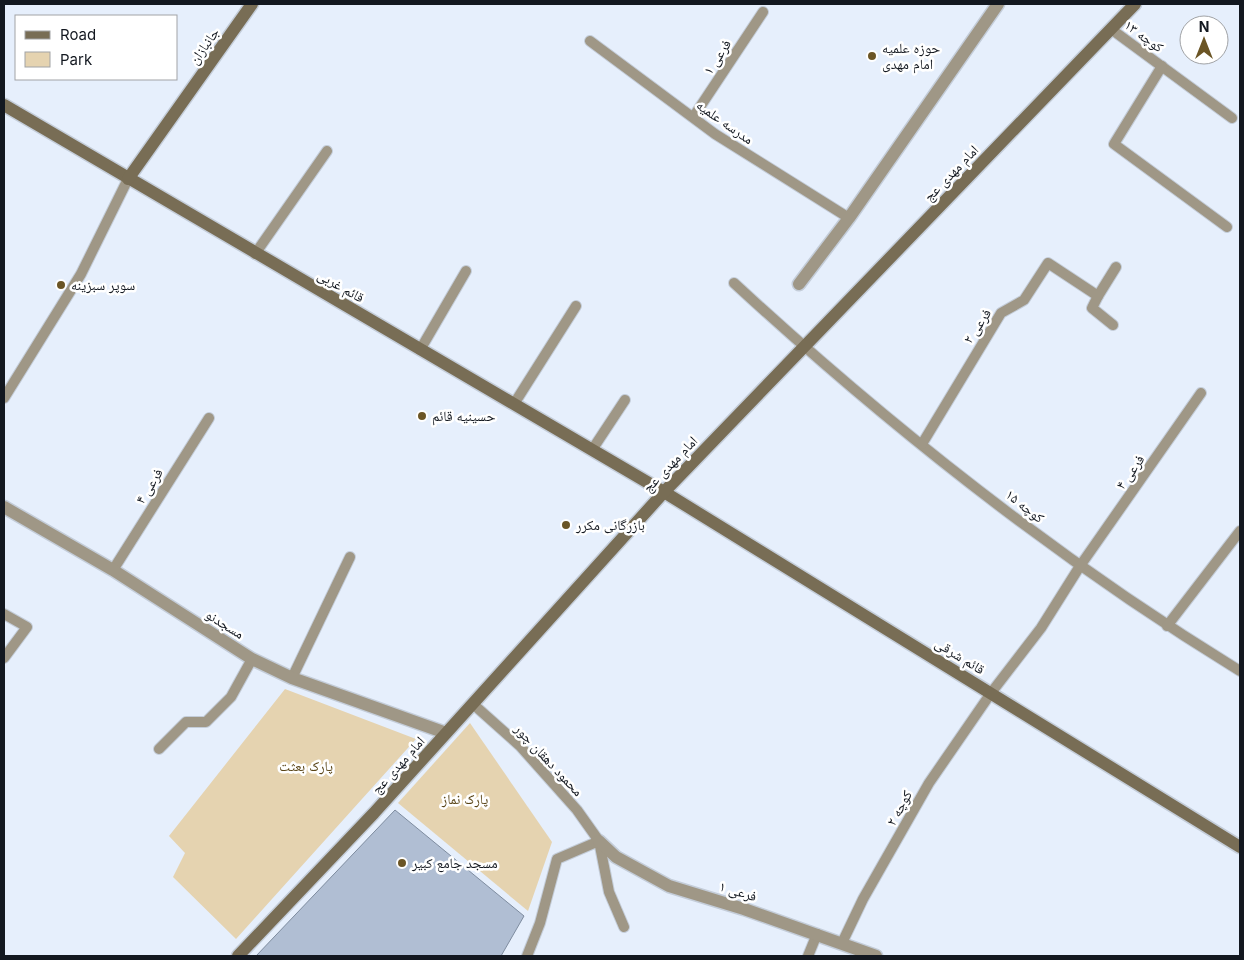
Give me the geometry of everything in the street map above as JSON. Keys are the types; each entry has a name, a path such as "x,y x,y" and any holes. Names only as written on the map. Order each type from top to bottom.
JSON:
{"street":[{"name":"جانبازان","path":"128,179 252,4"},
{"path":"799,284 849,218 998,4"},
{"name":"امام مهدی عج","path":"238,956 446,733 664,492 1135,4"},
{"name":"قائم غربی","path":"4,105 255,254 664,492"},
{"name":"قائم شرقی","path":"664,492 1240,846"},
{"name":"مسجدنو","path":"4,507 112,570 252,659 292,678 446,733"},
{"name":"فرعی ۱","path":"599,841 616,857 669,886 817,934 876,956"}],"lane":[{"name":"فرعی ۱","path":"694,116 763,12"},
{"name":"کوچه ۱۳","path":"1111,29 1232,118"},
{"name":"مدرسه علمیه","path":"590,41 694,116 715,134 849,218"},
{"path":"1162,66 1114,144 1227,227"},
{"path":"255,254 327,150"},
{"path":"4,398 82,274 128,179"},
{"name":"فرعی ۲","path":"922,444 1001,313 1024,300 1048,263 1098,296"},
{"path":"1113,325 1092,308 1116,267"},
{"path":"420,350 466,271"},
{"name":"کوچه ۱۵","path":"734,283 804,347 922,444 1080,566 1167,626 1240,671"},
{"path":"514,404 576,306"},
{"name":"فرعی ۴","path":"991,693 1041,628 1080,566 1201,393"},
{"path":"592,450 625,400"},
{"name":"فرعی ۴","path":"112,570 209,418"},
{"path":"1167,626 1240,531"},
{"path":"292,678 350,557"},
{"path":"4,614 27,627 4,658"},
{"path":"159,750 186,722 206,722 230,697 252,659"},
{"name":"کوچه ۲","path":"842,943 863,898 929,783 991,693"},
{"name":"محمود دهقان چور","path":"472,704 520,746 577,810 599,841"},
{"path":"527,956 540,923 557,859 599,841 609,892 624,927"},
{"path":"808,956 817,934"}],"green space":[{"name":"پارک بعثت","path":"285,689 416,739 236,939 173,877 185,853 169,836"},
{"name":"پارک نماز","path":"470,723 552,842 528,911 398,803"}],"building":[{"name":"مسجد جامع کبیر","path":"395,810 524,916 501,956 256,956"}],"place":[{"name":"حوزه علمیه امام مهدی","path":"872,56"},
{"name":"سوپر سبزینه","path":"61,285"},
{"name":"حسینیه قائم","path":"422,416"},
{"name":"بازرگانی مکرر","path":"566,525"},
{"name":"مسجد جامع کبیر","path":"402,863"}]}
